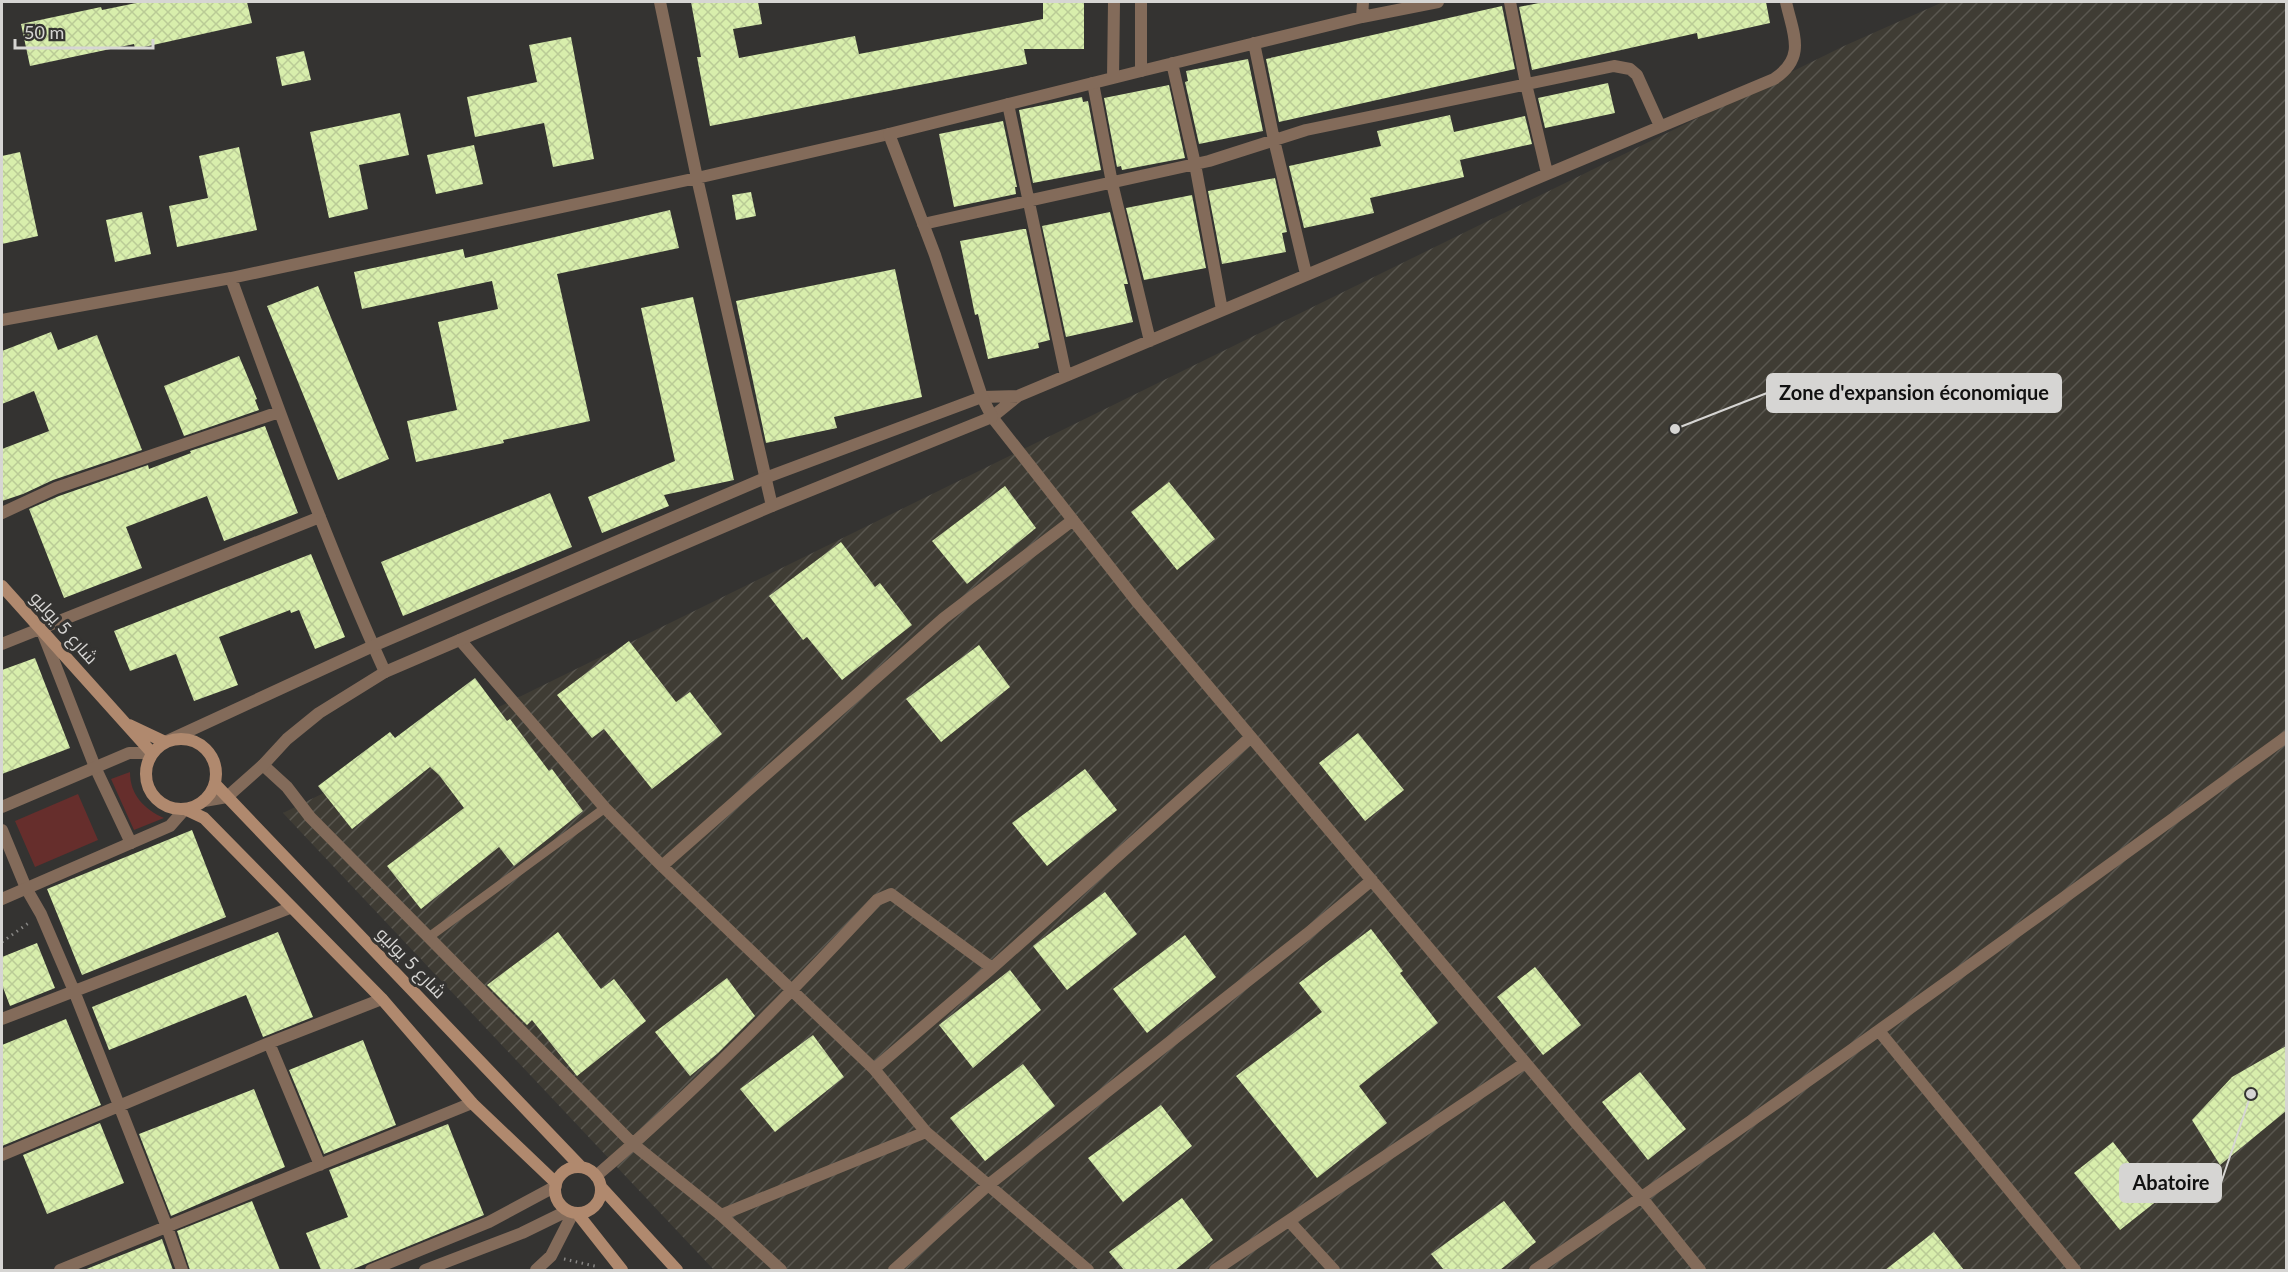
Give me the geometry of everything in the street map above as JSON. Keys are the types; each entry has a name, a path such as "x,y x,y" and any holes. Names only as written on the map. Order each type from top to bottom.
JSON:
{"main road":[{"name":"شارع 5 يوليو","path":"2,586 152,753"},
{"name":"شارع 5 يوليو","path":"122,722 165,742"},
{"path":"185,809 204,801 211,793 215,784 216,772 214,761 199,743 188,739 176,739 165,742 152,753 147,764 148,786 154,796 163,804 185,809 204,818 382,999 472,1103 556,1184"},
{"name":"شارع 5 يوليو","path":"215,784 580,1167"},
{"path":"622,1270 572,1212 557,1200 556,1184 566,1170 580,1167 598,1182 677,1270"},
{"path":"572,1212 590,1210 595,1206 601,1194 598,1182"}],"street":[{"path":"660,2 697,178 772,506"},
{"path":"1113,2 1113,78"},
{"path":"1141,2 1141,70"},
{"path":"1362,17 1363,2"},
{"path":"2,320 231,278 697,178 889,134 1362,17 1438,2"},
{"path":"1510,2 1547,173"},
{"path":"204,801 227,796 263,765 287,739 319,713 385,672 772,506 992,417 1018,396 1774,78 1785,72 1792,62 1796,48 1786,2"},
{"path":"1254,43 1306,274"},
{"path":"1172,63 1195,164 1222,310"},
{"path":"923,224 1195,164 1306,130 1603,68 1622,66 1636,75 1660,126"},
{"path":"1093,83 1112,183 1150,340"},
{"path":"1008,104 1066,376"},
{"path":"889,134 923,224 982,397 992,417 1138,603 1525,1063 1642,1198 1700,1270"},
{"path":"231,278 320,517 385,672"},
{"path":"165,742 373,646 765,478 982,397 1018,396"},
{"path":"2,513 56,488 279,412"},
{"path":"2,644 320,517"},
{"path":"662,866 944,618 1073,520"},
{"path":"41,629 95,766 131,843"},
{"path":"460,640 605,808 662,866 874,1069 926,1132 1088,1270"},
{"path":"874,1069 992,968 1251,737"},
{"path":"1534,1270 1642,1198 1879,1031 2286,737"},
{"path":"2,807 129,753 152,753"},
{"path":"263,765 286,787 318,825 633,1144 721,1215 781,1270"},
{"path":"2,899 170,826 185,809"},
{"path":"2,830 74,991 182,1270"},
{"path":"894,1270 987,1186 1307,934 1372,880"},
{"path":"598,1182 633,1144 792,992 877,900 891,894 992,968"},
{"path":"2,1019 290,908"},
{"path":"2,1155 269,1043 382,999"},
{"path":"1879,1031 2075,1270"},
{"path":"269,1043 320,1165"},
{"path":"1215,1270 1525,1063"},
{"path":"60,1270 472,1103"},
{"path":"721,1215 926,1132"},
{"path":"371,1270 489,1222 556,1184"},
{"path":"536,1270 551,1256 572,1212"},
{"path":"425,1270 572,1212"},
{"path":"1289,1221 1334,1270"}],"lane":[{"path":"429,937 605,808"}],"path":[{"path":"2,942 41,914"},
{"path":"551,1256 605,1268"}],"shaded area":[{"path":"1943,2 2286,2 2286,1270 714,1270 283,813 1844,46"},
{"path":"130,772 135,794 144,806 164,818 134,830 111,779"},
{"path":"78,794 98,840 35,867 15,821"}],"building":[{"path":"141,2 247,2 252,23 135,49 134,44 30,66 21,24 101,7 102,10"},
{"path":"691,2 758,2 762,24 733,29 739,58 855,36 859,54 1043,19 1043,2 1084,2 1084,49 1024,49 1027,64 710,126 697,57 701,57"},
{"path":"1544,2 1766,2 1770,23 1698,39 1697,33 1532,70 1519,7"},
{"path":"1502,6 1515,69 1279,122 1266,59"},
{"path":"571,37 594,159 553,167 544,123 475,137 467,97 537,82 529,45"},
{"path":"304,51 311,80 282,86 276,57"},
{"path":"1248,59 1263,131 1199,144 1185,82 1188,81 1186,71"},
{"path":"1608,83 1615,113 1545,128 1538,98"},
{"path":"1169,85 1185,158 1122,170 1121,166 1117,167 1104,98"},
{"path":"1082,97 1083,102 1088,101 1101,170 1033,183 1019,110"},
{"path":"400,113 409,155 359,165 368,209 329,218 310,132"},
{"path":"1450,115 1454,132 1525,116 1532,144 1460,160 1464,177 1370,198 1374,213 1304,228 1289,166 1381,146 1377,131"},
{"path":"1003,121 1017,187 1015,187 1016,194 954,207 939,134"},
{"path":"474,145 483,184 436,194 427,155"},
{"path":"239,147 257,230 177,247 169,206 208,198 199,156"},
{"path":"20,152 38,236 2,244 2,156"},
{"path":"1275,178 1287,232 1282,233 1286,252 1222,264 1208,191"},
{"path":"751,192 756,216 736,220 732,195"},
{"path":"1192,195 1206,268 1144,280 1126,208"},
{"path":"670,210 679,248 557,274 590,421 416,462 407,421 457,410 438,322 498,309 492,281 362,309 354,272 463,249 465,258"},
{"path":"142,212 151,254 115,262 106,220"},
{"path":"1110,212 1128,284 1124,284 1133,322 1066,337 1042,226"},
{"path":"1026,229 1050,340 1038,343 1039,348 988,359 978,314 975,315 960,241"},
{"path":"895,269 922,397 834,417 837,428 766,443 736,301"},
{"path":"318,286 389,459 338,480 267,306"},
{"path":"693,297 734,480 664,495 669,506 602,533 588,497 675,461 641,308"},
{"path":"51,332 58,350 97,335 142,450 53,480 2,501 2,449 49,431 34,391 2,404 2,351"},
{"path":"239,356 257,399 255,400 259,410 184,436 164,386"},
{"path":"265,426 298,513 224,541 207,496 126,527 142,568 64,598 29,509 59,496 148,465 149,469 191,453 190,451"},
{"path":"1169,482 1215,539 1177,570 1131,512"},
{"path":"1005,486 1036,528 967,584 932,541"},
{"path":"550,493 572,547 403,616 381,562"},
{"path":"841,542 875,587 880,583 912,625 842,680 807,637 803,640 769,596"},
{"path":"311,554 345,637 315,649 299,610 291,613 290,610 219,637 238,685 194,701 176,654 130,671 114,631"},
{"path":"629,641 676,702 690,692 722,734 652,789 604,729 592,738 557,695"},
{"path":"979,645 1010,687 941,742 906,699"},
{"path":"35,658 70,748 2,774 2,670"},
{"path":"475,678 507,721 510,719 549,771 552,769 583,811 514,866 499,847 421,909 387,866 464,808 439,775 430,767 352,829 318,786 390,732 395,738"},
{"path":"1358,733 1404,790 1365,821 1319,763"},
{"path":"1085,769 1117,810 1047,866 1012,823"},
{"path":"192,830 226,917 82,975 47,889"},
{"path":"1105,892 1137,934 1067,990 1033,946"},
{"path":"1371,929 1403,971 1400,973 1438,1023 1359,1086 1387,1123 1317,1178 1236,1076 1322,1012 1299,983"},
{"path":"278,932 313,1017 263,1037 246,995 109,1050 92,1007"},
{"path":"558,932 601,989 614,979 646,1021 577,1076 532,1020 527,1025 487,985"},
{"path":"1185,935 1216,977 1147,1033 1113,989"},
{"path":"37,943 55,988 10,1006 2,985 2,957"},
{"path":"1535,967 1581,1025 1543,1055 1497,997"},
{"path":"1010,970 1041,1010 973,1068 939,1025"},
{"path":"727,978 755,1016 718,1053 690,1076 655,1032"},
{"path":"66,1019 101,1105 2,1146 2,1045"},
{"path":"813,1035 844,1077 775,1132 740,1089"},
{"path":"363,1040 396,1125 324,1154 289,1070"},
{"path":"2286,1046 2286,1111 2220,1165 2192,1120 2232,1077"},
{"path":"1023,1064 1055,1106 985,1161 950,1118"},
{"path":"1640,1072 1686,1129 1648,1160 1602,1102"},
{"path":"254,1089 285,1167 171,1216 139,1134"},
{"path":"1161,1105 1192,1146 1123,1202 1088,1158"},
{"path":"100,1123 124,1183 47,1214 23,1155"},
{"path":"448,1124 484,1215 351,1270 321,1270 306,1233 348,1217 329,1170"},
{"path":"2113,1142 2158,1200 2120,1230 2074,1173"},
{"path":"1182,1198 1213,1240 1175,1270 1124,1270 1109,1252"},
{"path":"252,1201 280,1270 190,1270 177,1231"},
{"path":"1504,1201 1536,1242 1500,1270 1444,1270 1431,1254"},
{"path":"1934,1232 1964,1270 1885,1270"},
{"path":"162,1239 173,1270 84,1270"}],"place":[{"name":"Zone d'expansion économique","path":"1675,429"},
{"name":"Abatoire","path":"2251,1094"}]}
